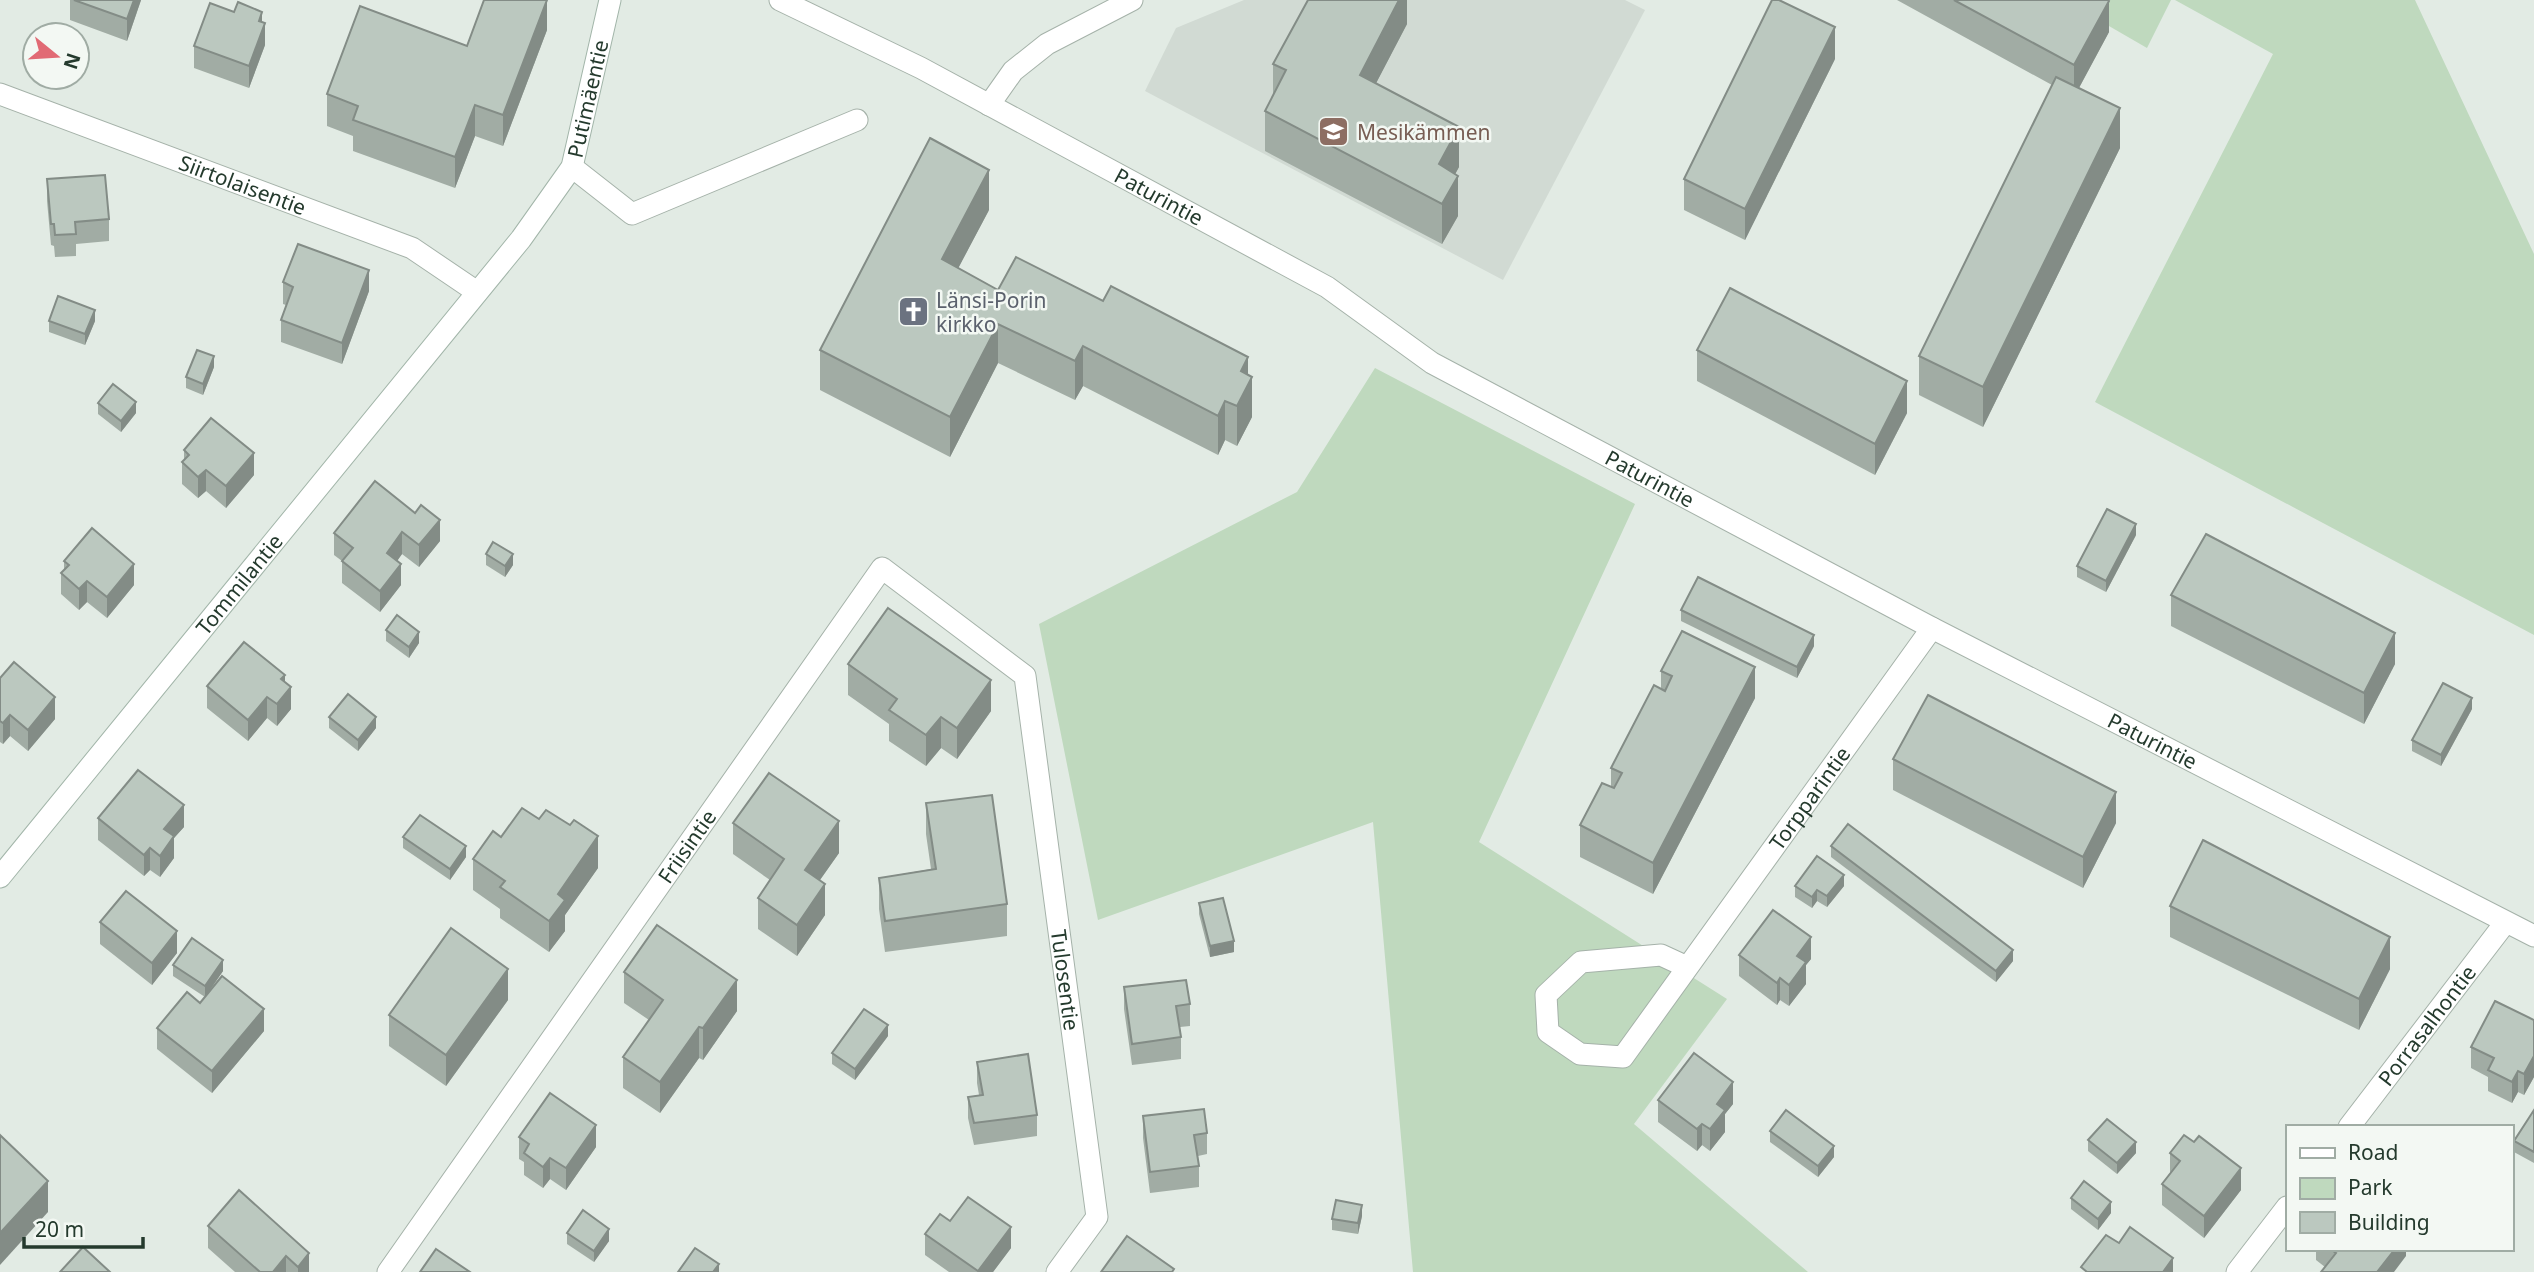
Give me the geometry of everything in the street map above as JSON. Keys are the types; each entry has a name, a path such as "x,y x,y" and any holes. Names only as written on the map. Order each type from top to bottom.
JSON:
{"street":[{"name":"Putimäentie","path":"477,292 572,167 610,0"},
{"name":"Paturintie","path":"780,0 989,105 1327,287 1432,363 1932,628 2534,936"},
{"path":"989,105 1013,71 1047,44 1132,0"},
{"name":"Siirtolaisentie","path":"0,94 412,248 477,292"},
{"path":"572,167 632,214 857,120"},
{"name":"Tommilantie","path":"0,877 477,292"},
{"name":"Friisintie","path":"388,1272 882,568 1025,677"},
{"name":"Torpparintie","path":"1687,967 1661,955 1581,962 1546,995 1548,1031 1580,1054 1623,1057 1932,628"},
{"name":"Tulosentie","path":"1025,677 1097,1217 1057,1272"},
{"name":"Porrasalhontie","path":"2351,1125 2505,923"},
{"path":"2237,1272 2286,1208"}],"shaded area":[{"path":"1244,0 1625,0 1645,10 1503,280 1145,91 1176,28"}],"green space":[{"path":"2064,0 2171,0 2147,48"},
{"path":"2175,0 2415,0 2534,254 2534,635 2095,402 2273,54"},
{"path":"1375,368 1635,504 1479,842 1727,999 1634,1124 1808,1272 1413,1272 1373,822 1098,920 1039,624 1297,492"}],"building":[{"path":"74,0 134,0 127,19"},
{"path":"484,0 547,0 503,115 475,105 455,157 353,120 358,106 327,94 360,6 467,46"},
{"name":"Mesikämmen","path":"1308,0 1399,0 1360,75 1459,127 1439,164 1458,176 1442,204 1265,111 1286,70 1273,64"},
{"path":"1772,0 1779,0 1835,27 1745,209 1684,179"},
{"path":"1954,0 2108,0 2109,1 2074,65"},
{"path":"238,2 262,12 259,21 265,23 249,66 194,46 210,3 234,12"},
{"path":"2056,77 2120,108 1983,387 1919,356"},
{"path":"930,138 989,170 942,259 998,290 1016,257 1103,301 1111,286 1248,357 1241,371 1252,377 1237,406 1225,401 1218,416 1083,346 1075,361 998,324 950,417 820,350"},
{"path":"105,175 109,219 75,222 76,234 55,235 54,224 51,224 47,179"},
{"path":"298,244 369,270 342,343 281,320 293,287 283,282"},
{"path":"1730,288 1907,381 1875,444 1697,350"},
{"path":"58,296 95,310 85,334 49,321"},
{"path":"197,350 214,356 203,384 186,377"},
{"path":"113,384 136,402 121,421 98,403"},
{"path":"211,418 254,453 226,486 206,470 198,477 182,462 189,455 184,450"},
{"path":"375,481 415,513 421,505 440,520 419,545 402,532 387,553 401,564 380,591 342,561 353,548 334,533"},
{"path":"2107,509 2136,524 2106,581 2077,566"},
{"path":"92,528 134,564 107,597 87,581 79,589 61,573 69,565 64,561"},
{"path":"2206,534 2395,633 2364,693 2171,595"},
{"path":"493,542 513,554 505,566 486,554"},
{"path":"1698,577 1814,635 1797,667 1681,610"},
{"path":"888,608 991,680 957,728 941,717 926,735 889,710 897,699 848,664"},
{"path":"397,615 419,632 409,647 386,630"},
{"path":"1682,631 1755,667 1653,863 1580,825 1602,783 1614,788 1622,773 1611,768 1654,685 1665,691 1672,676 1661,671"},
{"path":"244,642 285,675 281,679 291,687 277,704 267,697 248,720 207,686"},
{"path":"14,662 55,697 28,730 10,715 3,723 0,721 0,678"},
{"path":"2443,683 2472,698 2441,755 2412,740"},
{"path":"348,694 376,717 358,740 329,717"},
{"path":"1928,695 2116,792 2083,857 1893,759"},
{"path":"138,770 184,805 164,829 174,836 160,856 150,848 144,855 98,818"},
{"path":"769,773 839,821 805,870 825,884 797,925 758,898 784,859 733,823"},
{"path":"992,795 1007,904 885,921 879,878 936,869 926,803"},
{"path":"522,808 539,819 546,810 570,825 574,820 598,836 558,894 565,900 549,921 500,887 505,881 473,859 493,831 501,837"},
{"path":"420,815 466,846 450,869 403,837"},
{"path":"1848,824 2013,950 1996,971 1831,846"},
{"path":"2203,840 2390,937 2359,999 2170,906"},
{"path":"1817,856 1844,875 1827,896 1817,890 1812,897 1795,886"},
{"path":"126,891 177,931 152,963 100,922"},
{"path":"1223,898 1234,941 1210,946 1199,903"},
{"path":"1773,910 1811,937 1797,956 1806,962 1789,985 1780,978 1777,983 1739,955"},
{"path":"657,925 737,980 660,1082 623,1057 663,1000 624,972"},
{"path":"451,928 508,969 446,1055 389,1015"},
{"path":"192,938 223,960 205,986 173,965"},
{"path":"222,976 264,1009 212,1071 157,1028 187,992 200,1003"},
{"path":"1186,980 1190,1004 1176,1006 1181,1037 1132,1044 1124,987"},
{"path":"2495,1001 2534,1020 2534,1056 2524,1074 2518,1071 2512,1082 2488,1070 2494,1058 2471,1047"},
{"path":"864,1009 888,1025 855,1069 832,1053"},
{"path":"1694,1053 1733,1082 1717,1104 1725,1110 1710,1129 1702,1124 1697,1129 1658,1100"},
{"path":"1028,1054 1037,1115 974,1123 968,1097 983,1095 977,1062"},
{"path":"550,1093 596,1125 566,1168 550,1158 543,1167 524,1153 529,1144 519,1137"},
{"path":"1204,1109 1207,1133 1194,1135 1199,1166 1150,1172 1143,1116"},
{"path":"1786,1110 1834,1146 1818,1166 1770,1131"},
{"path":"2534,1110 2534,1152 2514,1141"},
{"path":"2107,1119 2136,1142 2117,1163 2088,1140"},
{"path":"0,1135 48,1181 0,1233"},
{"path":"2184,1135 2194,1142 2199,1136 2241,1168 2204,1216 2162,1184 2180,1161 2170,1153"},
{"path":"2084,1181 2111,1202 2098,1219 2071,1198"},
{"path":"239,1190 309,1253 298,1267 286,1256 273,1272 260,1272 208,1226"},
{"path":"968,1197 1011,1227 978,1271 925,1234 940,1214 950,1221"},
{"path":"1336,1200 1362,1205 1358,1223 1332,1219"},
{"path":"583,1210 609,1229 594,1251 567,1233"},
{"path":"2130,1227 2173,1258 2163,1272 2087,1272 2081,1267 2106,1235 2119,1243"},
{"path":"1127,1236 1174,1269 1172,1272 1101,1272"},
{"path":"83,1247 110,1272 60,1272"},
{"path":"695,1248 719,1264 713,1272 678,1272"},
{"path":"436,1249 470,1272 420,1272"},
{"path":"2333,1251 2393,1251 2377,1272 2321,1272 2336,1253"}],"place":[{"name":"Mesikämmen","path":"1334,132"},
{"name":"Länsi-Porin kirkko","path":"913,312"}]}
